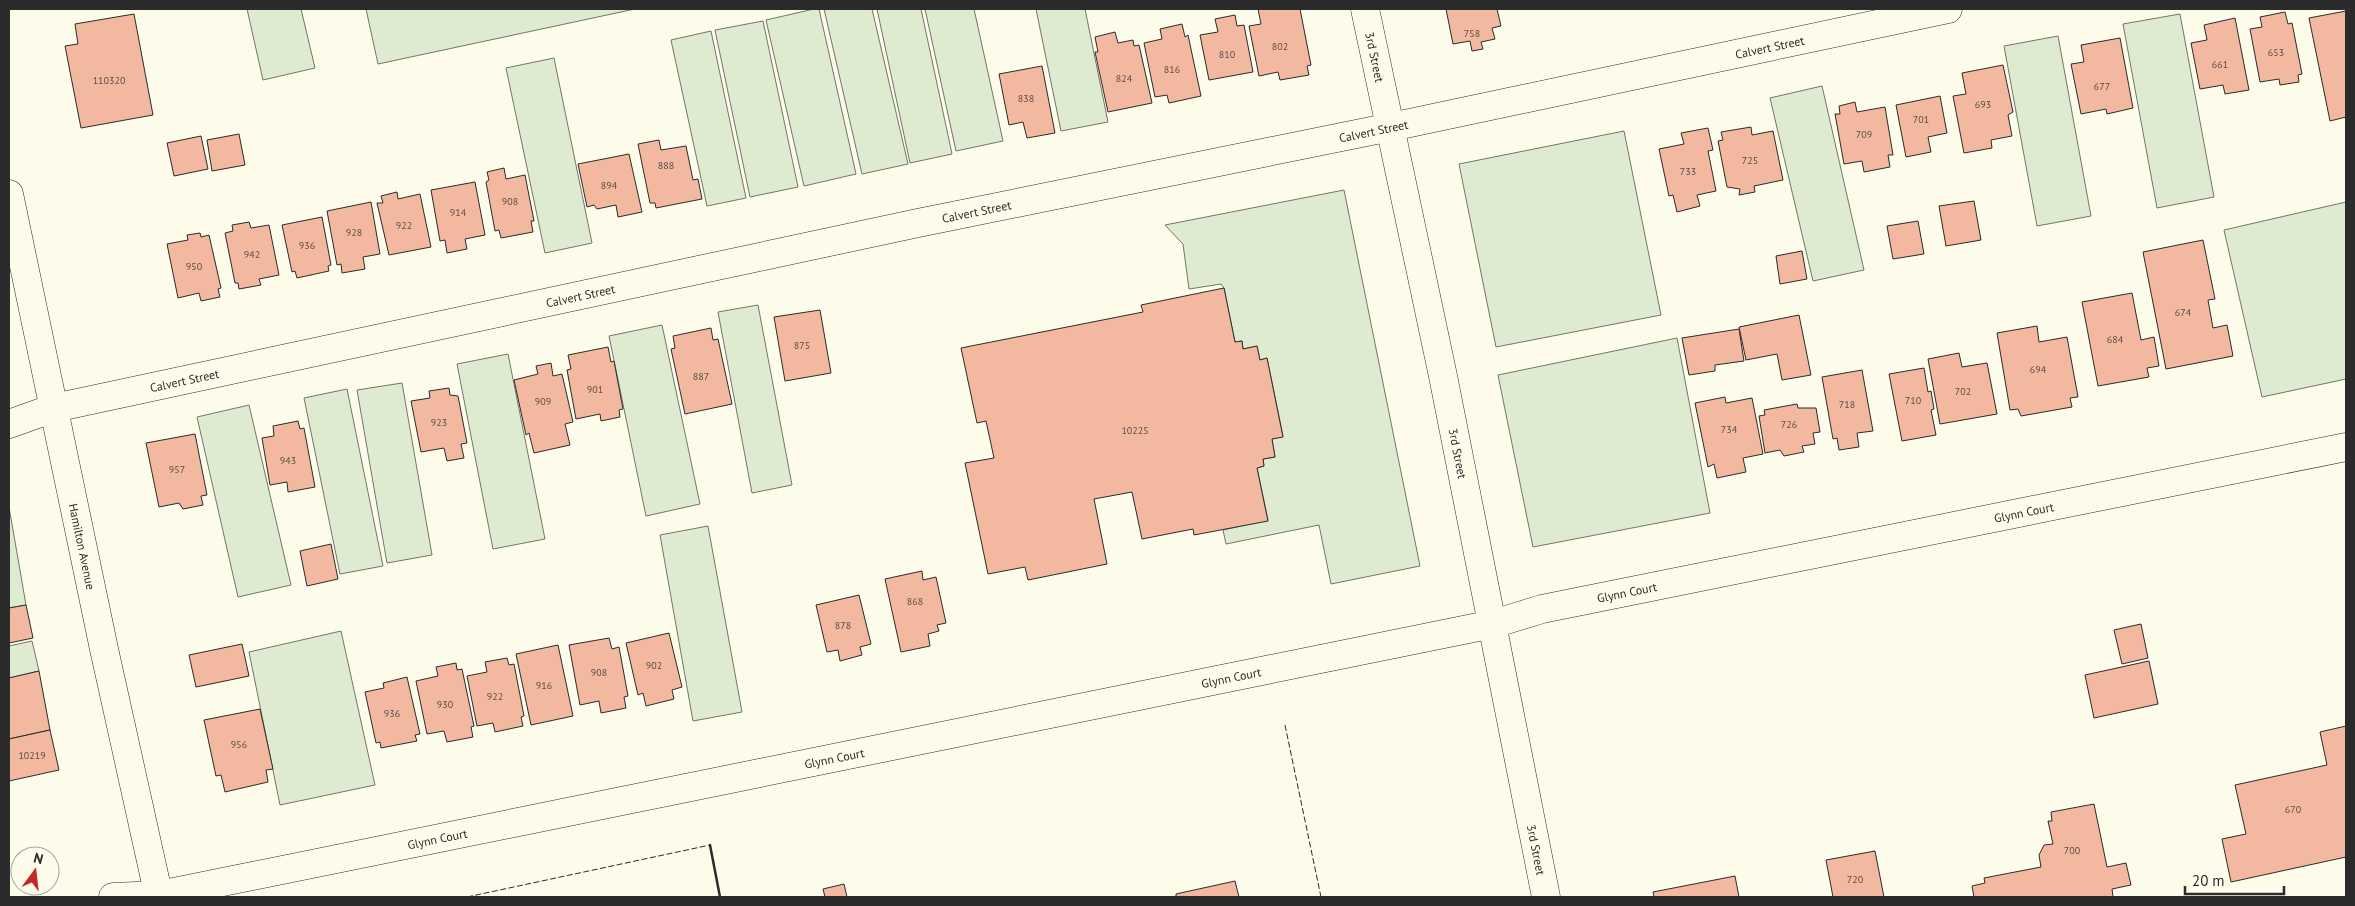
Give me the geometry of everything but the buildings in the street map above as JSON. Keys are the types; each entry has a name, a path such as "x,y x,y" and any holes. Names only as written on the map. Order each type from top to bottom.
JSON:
{"street":[{"name":"3rd Street","path":"1365,9 1392,127 1493,624 1546,897"},
{"name":"Calvert Street","path":"9,424 54,408 918,223 1392,127 1948,9"},
{"name":"Hamilton Avenue","path":"9,194 159,896"},
{"name":"Glynn Court","path":"113,897 159,896 1493,624 1551,607 2346,447"}],"green space":[{"path":"247,9 301,9 315,68 263,80"},
{"path":"366,9 635,9 378,64"},
{"path":"819,9 856,174 804,186 766,20"},
{"path":"824,9 872,9 908,164 862,174"},
{"path":"877,9 921,9 952,154 910,163"},
{"path":"925,9 974,9 1003,141 956,151"},
{"path":"1036,9 1085,9 1108,122 1061,131"},
{"path":"2180,14 2214,197 2157,208 2123,24"},
{"path":"763,21 798,187 750,197 715,30"},
{"path":"711,31 746,198 707,206 671,40"},
{"path":"2058,36 2091,216 2037,226 2004,46"},
{"path":"554,58 592,243 545,253 506,68"},
{"path":"1822,86 1864,270 1813,281 1770,98"},
{"path":"1624,131 1661,315 1496,347 1459,164"},
{"path":"1344,190 1420,566 1331,584 1319,525 1226,544 1223,530 1268,520 1257,468 1264,466 1263,459 1275,457 1272,439 1283,436 1267,358 1260,360 1257,346 1243,349 1242,341 1235,342 1224,288 1221,284 1189,289 1183,244 1165,225"},
{"path":"2346,202 2346,379 2262,397 2224,230"},
{"path":"758,305 792,485 752,493 718,312"},
{"path":"662,325 700,504 646,516 609,336"},
{"path":"1677,338 1710,513 1533,547 1498,375"},
{"path":"508,354 545,539 493,549 457,364"},
{"path":"402,383 432,555 387,563 357,390"},
{"path":"347,389 383,566 340,574 304,398"},
{"path":"249,405 291,585 238,597 197,417"},
{"path":"9,507 26,605 9,608"},
{"path":"708,526 742,712 693,721 660,535"},
{"path":"341,631 375,785 280,805 249,652"},
{"path":"32,641 39,671 9,678 9,646"}],"fence":[{"path":"1285,725 1321,897"},
{"path":"467,897 710,845"}],"wall":[{"path":"710,845 720,897"}]}
